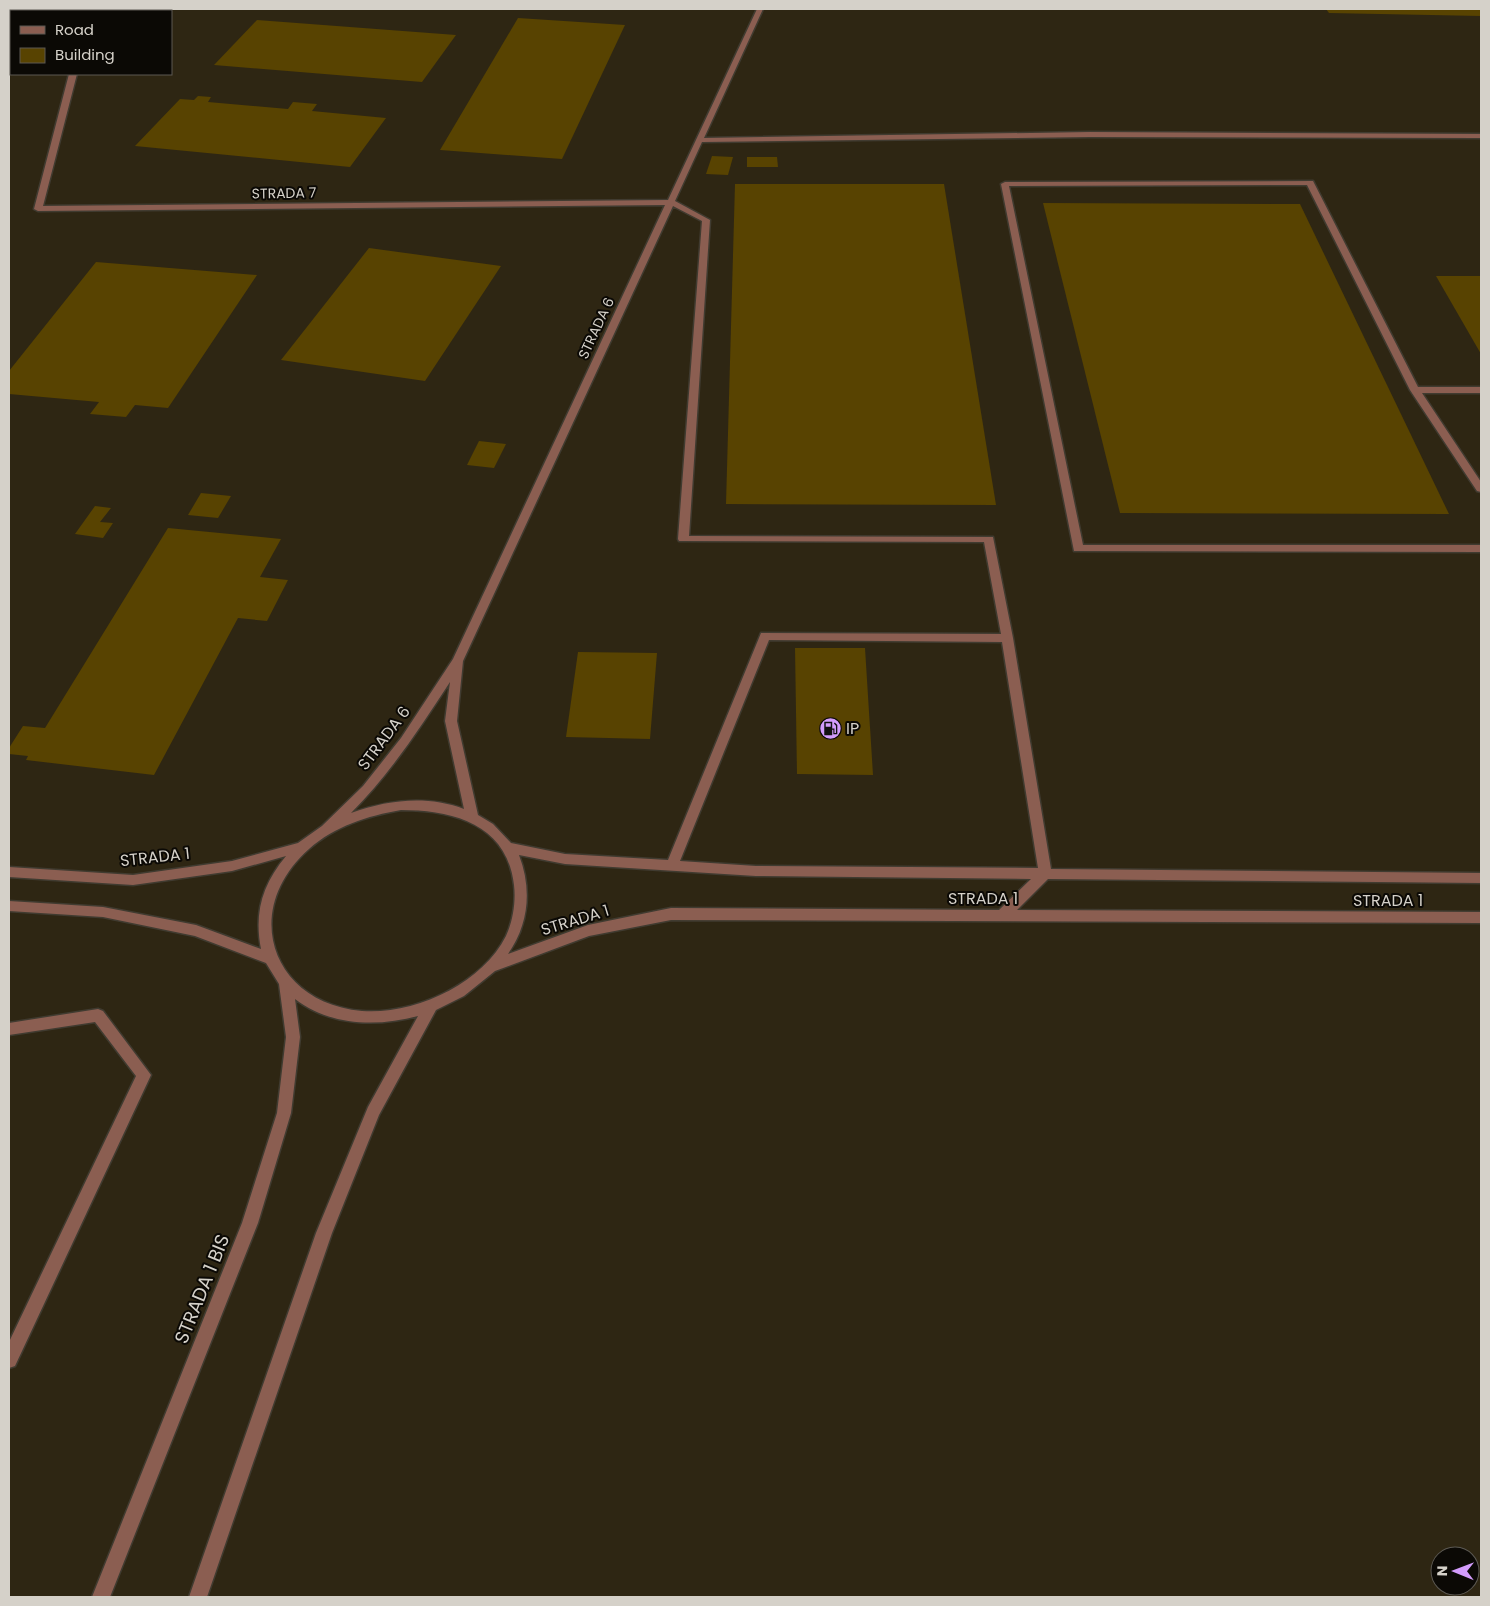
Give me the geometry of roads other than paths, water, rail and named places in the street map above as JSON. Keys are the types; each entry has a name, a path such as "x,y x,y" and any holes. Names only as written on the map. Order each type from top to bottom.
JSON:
{"street":[{"name":"STRADA 6","path":"327,828 367,789 405,741 458,660 760,9"},
{"name":"STRADA 7","path":"73,75 38,209 671,202"},
{"path":"700,140 1046,134 1310,133 1481,136"},
{"path":"1481,489 1415,390 1310,183 1004,184 1078,549 1481,549"},
{"path":"671,202 706,220 683,540 989,539 1045,874 1003,915"},
{"path":"1415,390 1481,390"},
{"path":"672,866 765,636 1006,638"},
{"name":"STRADA 6","path":"458,660 451,721 472,817"},
{"path":"401,804 426,805 450,809 472,817 493,830 508,848 521,875 522,905 513,937 492,966 465,989 431,1006 408,1013 385,1016 354,1015 318,1006 286,984 269,958 263,935 264,912 272,889 284,867 302,847 327,828 359,814 401,804"},
{"name":"STRADA 1","path":"9,872 133,880 232,866 302,847"},
{"name":"STRADA 1","path":"508,848 565,859 756,871 1481,878"},
{"path":"9,906 102,912 196,931 269,958"},
{"name":"STRADA 1","path":"492,966 588,931 671,914 1481,918"},
{"name":"STRADA 1 BIS","path":"101,1597 250,1223 284,1112 293,1037 286,984"},
{"path":"198,1597 324,1233 373,1112 431,1006"},
{"path":"9,1029 98,1014 144,1075 9,1360"}],"place":[{"name":"IP","path":"830,728"}]}
